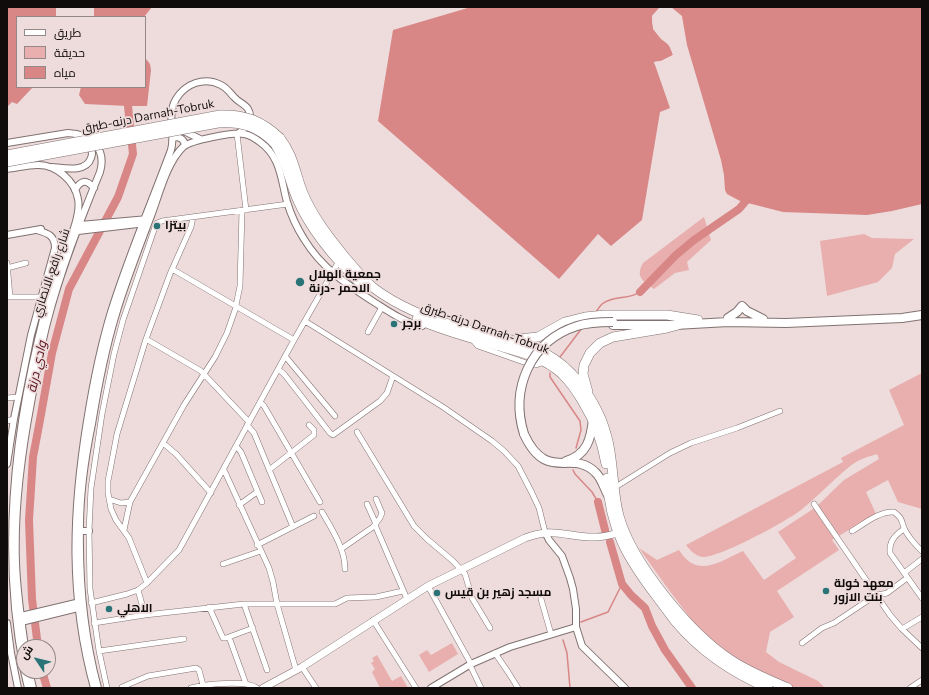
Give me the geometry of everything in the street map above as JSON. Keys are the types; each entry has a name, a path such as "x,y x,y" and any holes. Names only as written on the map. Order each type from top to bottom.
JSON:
{"highway":[{"name":"درنه-طبرق Darnah-Tobruk","path":"7,155 220,115 233,115 252,119 269,128 277,141 295,194 305,214 322,240 359,283 370,292 400,311 426,323 528,355 544,362 568,380 593,418 598,432 607,472 610,508 618,533 627,552 644,580 676,622 719,661 741,675 768,688"},
{"name":"درنه-طبرق Darnah-Tobruk","path":"7,162 218,123 234,123 249,126 286,146 293,160 302,191 320,224 368,284 392,300 423,316 460,328 506,338 531,346 554,359 571,374 597,409 608,438 619,516 628,539 651,577 683,618 704,639 731,660 758,675 788,688"},
{"path":"506,338 529,339 538,337 565,322 584,317 605,315 667,315 698,320"},
{"path":"590,398 584,378 584,370 588,357 596,346 604,340 613,337 678,325"}],"main road":[{"path":"728,318 737,312 742,306 747,311 763,319"},
{"path":"608,497 602,481 595,472 577,463 557,464 544,460 533,451 526,434 522,412 523,397 528,376 539,357 553,342 570,332 590,326 613,324 728,318 787,320 907,315 922,313"},
{"path":"613,324 678,325 728,322 786,323 902,318 922,313"},
{"path":"526,434 543,456 554,461 566,461 576,457 587,445 591,435 593,418"},
{"path":"263,688 272,686 428,586 525,538 548,532 596,537 618,533"}],"street":[{"path":"94,688 82,639 78,606 75,557 76,506 80,464 101,349 111,312 171,150 173,138 171,122 172,108 176,99 182,92 194,83 209,81 225,87 249,111 250,117 245,129 237,134"},
{"path":"171,122 185,132 203,140"},
{"path":"7,143 68,133 81,135 92,150 91,158 88,163 78,168 38,165 7,169"},
{"path":"124,530 130,502 184,406 222,344 236,306 240,278 244,210 237,134"},
{"path":"98,688 87,634 78,606 80,531 85,463 100,377 116,313 144,221 170,168 185,145 192,142 237,134 245,134 254,138 275,158 282,177 288,204 305,241 314,254 345,284 382,307 414,324 422,326 426,323"},
{"name":"شارع رافع الانصاري","path":"24,639 17,579 16,541 17,498 24,439 46,324 61,276 81,228 101,168 101,156 99,149 88,138 81,135"},
{"path":"173,138 180,138 184,141 185,145"},
{"path":"22,639 21,619 12,579 11,542 12,501 18,448 29,379 40,329 56,275 78,218 79,204 75,190 70,182 63,175 49,167"},
{"path":"75,190 79,184 85,181 89,182 94,188"},
{"path":"107,688 91,603 89,531 93,473 110,370 123,320 156,225 164,220 288,204"},
{"path":"147,583 131,542 114,515 109,499 108,481 114,445 146,340 172,269 191,227 193,217"},
{"path":"81,228 144,221"},
{"path":"7,236 37,230 48,233 54,239 55,245 31,335 18,397 7,464"},
{"path":"91,603 138,590 147,583 179,550 285,356 340,261"},
{"path":"7,262 9,297 41,297"},
{"path":"7,268 26,263"},
{"path":"172,269 294,340"},
{"path":"368,332 382,307"},
{"path":"305,321 462,420 510,456 521,471 532,493 551,542 562,556 570,578 576,608 576,627 582,646 625,688"},
{"path":"146,340 197,368 248,423 254,433 292,527"},
{"path":"285,356 335,416"},
{"path":"278,369 284,374 330,434 333,435 385,397 393,376"},
{"path":"7,397 18,397"},
{"path":"260,402 264,406 320,502"},
{"path":"614,488 670,453 691,443 737,428 780,411"},
{"path":"7,420 14,419"},
{"path":"269,470 314,435 314,430 309,424"},
{"path":"357,432 414,526 427,540 453,561 466,576 473,600 490,628"},
{"path":"163,443 173,451 211,493"},
{"path":"236,446 241,452 262,502"},
{"path":"9,448 18,448"},
{"path":"224,470 257,545 269,568 277,604 299,669 316,688"},
{"path":"239,505 257,492"},
{"path":"109,499 121,503 130,502"},
{"path":"341,549 376,524 382,513 376,499"},
{"path":"367,504 407,599"},
{"path":"814,504 876,595 902,629 922,648"},
{"path":"322,512 341,549 345,562 345,569"},
{"path":"852,531 874,518 889,512 894,512 903,520 904,529 922,551"},
{"path":"257,545 314,516"},
{"path":"904,529 893,537 890,553 922,598"},
{"path":"80,531 89,531"},
{"path":"223,564 261,551"},
{"path":"802,643 822,628 834,623 876,595 886,593 922,559"},
{"path":"428,586 481,688"},
{"path":"138,590 145,615"},
{"path":"94,623 145,615 244,604 335,604 347,598 376,597 403,591"},
{"path":"541,599 552,634"},
{"path":"244,604 267,670"},
{"path":"21,619 78,606"},
{"path":"210,607 222,637 229,637 253,628"},
{"path":"902,629 922,617"},
{"path":"374,620 416,688"},
{"path":"7,624 18,688"},
{"path":"431,688 470,665 510,647 576,627"},
{"path":"229,637 246,684"},
{"path":"99,650 184,639"},
{"path":"495,654 518,688"},
{"path":"122,687 148,676 196,668 199,670 203,685"},
{"path":"910,688 922,680"},
{"path":"192,688 203,685 246,684 257,688"}],"green space":[{"path":"704,217 711,240 687,262 689,270 675,273 654,289 644,281 640,275 643,263"},
{"path":"864,234 872,238 914,239 895,254 892,268 878,282 827,296 820,241"},
{"path":"922,373 922,509 898,502 888,480 866,492 876,514 832,540 839,550 777,591 794,617 770,632 766,652 779,662 818,681 825,688 792,688 722,651 693,622 639,548 657,560 679,550 686,559 693,564 701,566 709,566 743,551 764,580 796,558 778,532 816,507 844,480 879,459 877,454 862,459 852,465 801,510 768,530 723,552 703,557 695,554 686,545 843,462 841,458 904,425 889,390"},
{"path":"452,643 458,654 429,672 419,655 427,650 431,655"},
{"path":"377,655 392,681 401,676 408,688 380,688 372,672 375,669 371,663 374,661 372,658"}],"water":[{"path":"7,7 56,7 56,16 16,16 16,88 32,88 17,104 12,102 7,107"},
{"path":"94,7 152,7 145,16 94,16"},
{"path":"471,7 660,7 652,16 653,25 657,33 669,46 673,55 661,61 654,62 670,108 660,112 642,220 611,246 598,234 559,279 378,121 393,30"},
{"path":"671,7 922,7 922,204 867,215 783,212 740,201 727,194 725,190 721,160 687,45 682,16"},
{"path":"146,59 150,64 151,70 147,106 85,104 79,95 81,88 146,88"}],"pier":[{"path":"660,7 662,8 654,16 655,28 662,37 671,44 675,55 655,65 654,62 661,61 673,55 669,45 661,39 653,29 652,16"}],"waterway":[{"name":"وادي درنة","path":"37,639 32,599 29,520 33,457 52,353 69,289 118,197 133,154 128,106"},
{"path":"640,292 676,255 694,240 739,209 745,202"},
{"path":"596,312 606,301 631,296 640,292"},
{"path":"560,357 582,328"},
{"path":"550,373 550,377 580,421 581,430 576,448"},
{"path":"573,470 592,492 598,502"},
{"path":"598,502 605,530"},
{"path":"610,542 622,584 645,608 652,626 665,650 692,688"},
{"path":"581,622 608,612 622,584"},
{"path":"563,640 567,653 570,688"},
{"name":"وادي درنة","path":"44,679 47,688"}],"place":[{"name":"بيتزا","path":"157,226"},
{"name":"جمعية الهلال الاحمر -درنة","path":"300,282"},
{"name":"برجر","path":"394,324"},
{"name":"معهد خولة بنت الازور","path":"826,591"},
{"name":"مسجد زهير بن قيس","path":"437,593"},
{"name":"الاهلي","path":"109,609"}]}
